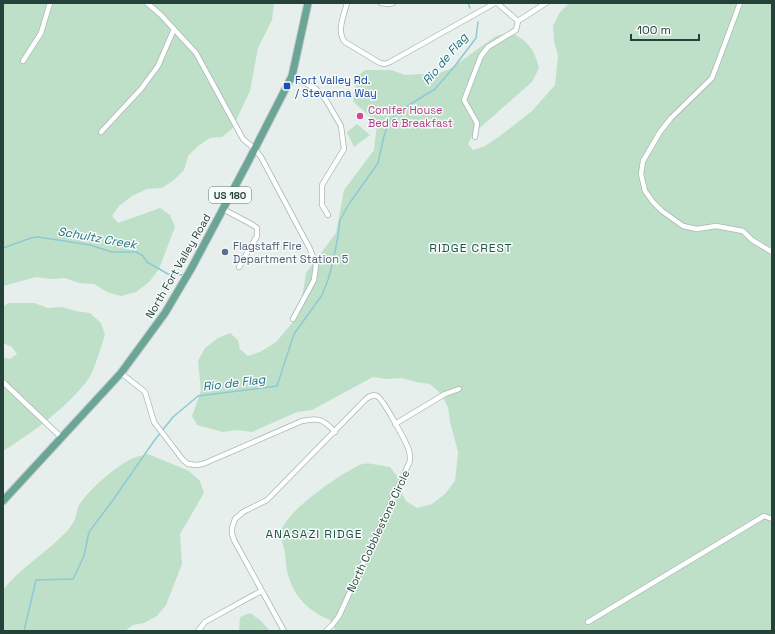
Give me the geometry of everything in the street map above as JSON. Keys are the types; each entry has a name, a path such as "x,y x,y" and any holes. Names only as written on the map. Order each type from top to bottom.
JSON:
{"main road":[{"name":"North Fort Valley Road","path":"3,501 121,373 165,313 192,269 292,76 308,3"}],"street":[{"path":"22,61 41,33 50,3"},
{"path":"147,3 161,15 196,53 243,139 255,149 261,157 306,243 316,265 314,280 293,319"},
{"path":"347,3 340,33 342,38 345,42 380,63 385,64 397,59 496,3 518,21"},
{"path":"381,3 393,3"},
{"path":"475,137 477,123 464,100 481,56 488,47 516,30 518,21 546,3"},
{"path":"740,3 712,78 671,118 660,132 643,161 641,174 645,191 653,202 662,211 683,226 697,229 716,226 743,231 752,240 772,252"},
{"path":"101,132 141,89 158,66 174,29"},
{"path":"292,76 316,89 326,100 341,126 344,149 322,185 322,205 328,215"},
{"path":"223,209 257,228 256,236 239,267"},
{"path":"121,373 145,392 154,422 183,460 188,464 203,464 302,421 311,419 320,419 334,432"},
{"path":"3,382 62,438"},
{"path":"395,424 445,394 459,390"},
{"name":"North Cobblestone Circle","path":"284,631 234,540 232,534 233,524 239,515 267,500 366,399 375,395 380,397 409,449 410,461 339,616 326,631"},
{"path":"588,622 764,516 772,519"},
{"path":"198,631 205,622 262,591"}],"green space":[{"path":"3,3 274,3 272,20 258,48 250,91 232,129 222,137 210,138 198,146 188,156 184,170 174,180 162,188 147,189 132,196 119,206 112,216 118,223 160,208 170,215 175,227 159,269 149,282 136,292 121,296 107,292 94,284 79,283 65,278 51,279 36,277 3,286"},
{"path":"569,3 772,3 772,631 334,631 335,629 330,620 316,613 304,604 295,592 287,572 285,553 281,537 281,532 285,523 303,503 329,483 362,464 390,467 397,476 399,488 406,501 417,508 432,504 445,494 455,481 458,452 450,422 448,407 441,394 430,384 402,378 387,379 373,377 312,410 297,412 252,432 237,430 223,432 197,425 192,416 201,391 198,361 205,348 218,338 230,333 238,340 240,349 248,356 260,352 276,342 299,315 306,273 336,233 344,190 374,150 377,124 353,101 356,77 365,70 391,70 405,75 434,75 450,69 496,36 511,32 522,39 530,47 539,68 532,82 474,133 468,144 473,150 485,146 532,111 555,85 558,56 554,41 553,26 560,12"},
{"path":"357,124 370,135 354,147 347,132"},
{"path":"8,303 34,303 48,308 62,307 90,313 101,323 105,335 96,363 89,378 81,388 49,419 3,451 3,358 10,359 17,354 12,347 3,343 3,307"},
{"path":"148,454 189,471 200,481 204,493 180,534 182,564 166,605 157,616 144,623 133,625 125,631 3,631 3,590 9,582 66,532 75,519 78,507 82,501 110,473 135,457"},
{"path":"250,613 260,620 270,631 239,631 240,617"}],"waterway":[{"name":"Rio de Flag","path":"468,3 470,8"},
{"name":"Rio de Flag","path":"24,631 36,580 73,579 84,556 89,532 173,417 198,396 277,386 294,334 322,295 328,280 333,262 340,220 349,204 378,163 384,136 390,120 401,110 435,89 476,38 478,22"},
{"name":"Schultz Creek","path":"3,248 38,237 90,245 112,252 136,252 143,256 147,262 168,274 184,275"}],"place":[{"name":"Fort Valley Rd. / Stevanna Way","path":"287,86"},
{"name":"Conifer House Bed & Breakfast","path":"360,116"},
{"name":"Flagstaff Fire Department Station 5","path":"225,252"}],"district":[{"name":"RIDGE CREST","path":"471,248"},
{"name":"ANASAZI RIDGE","path":"314,534"}]}
